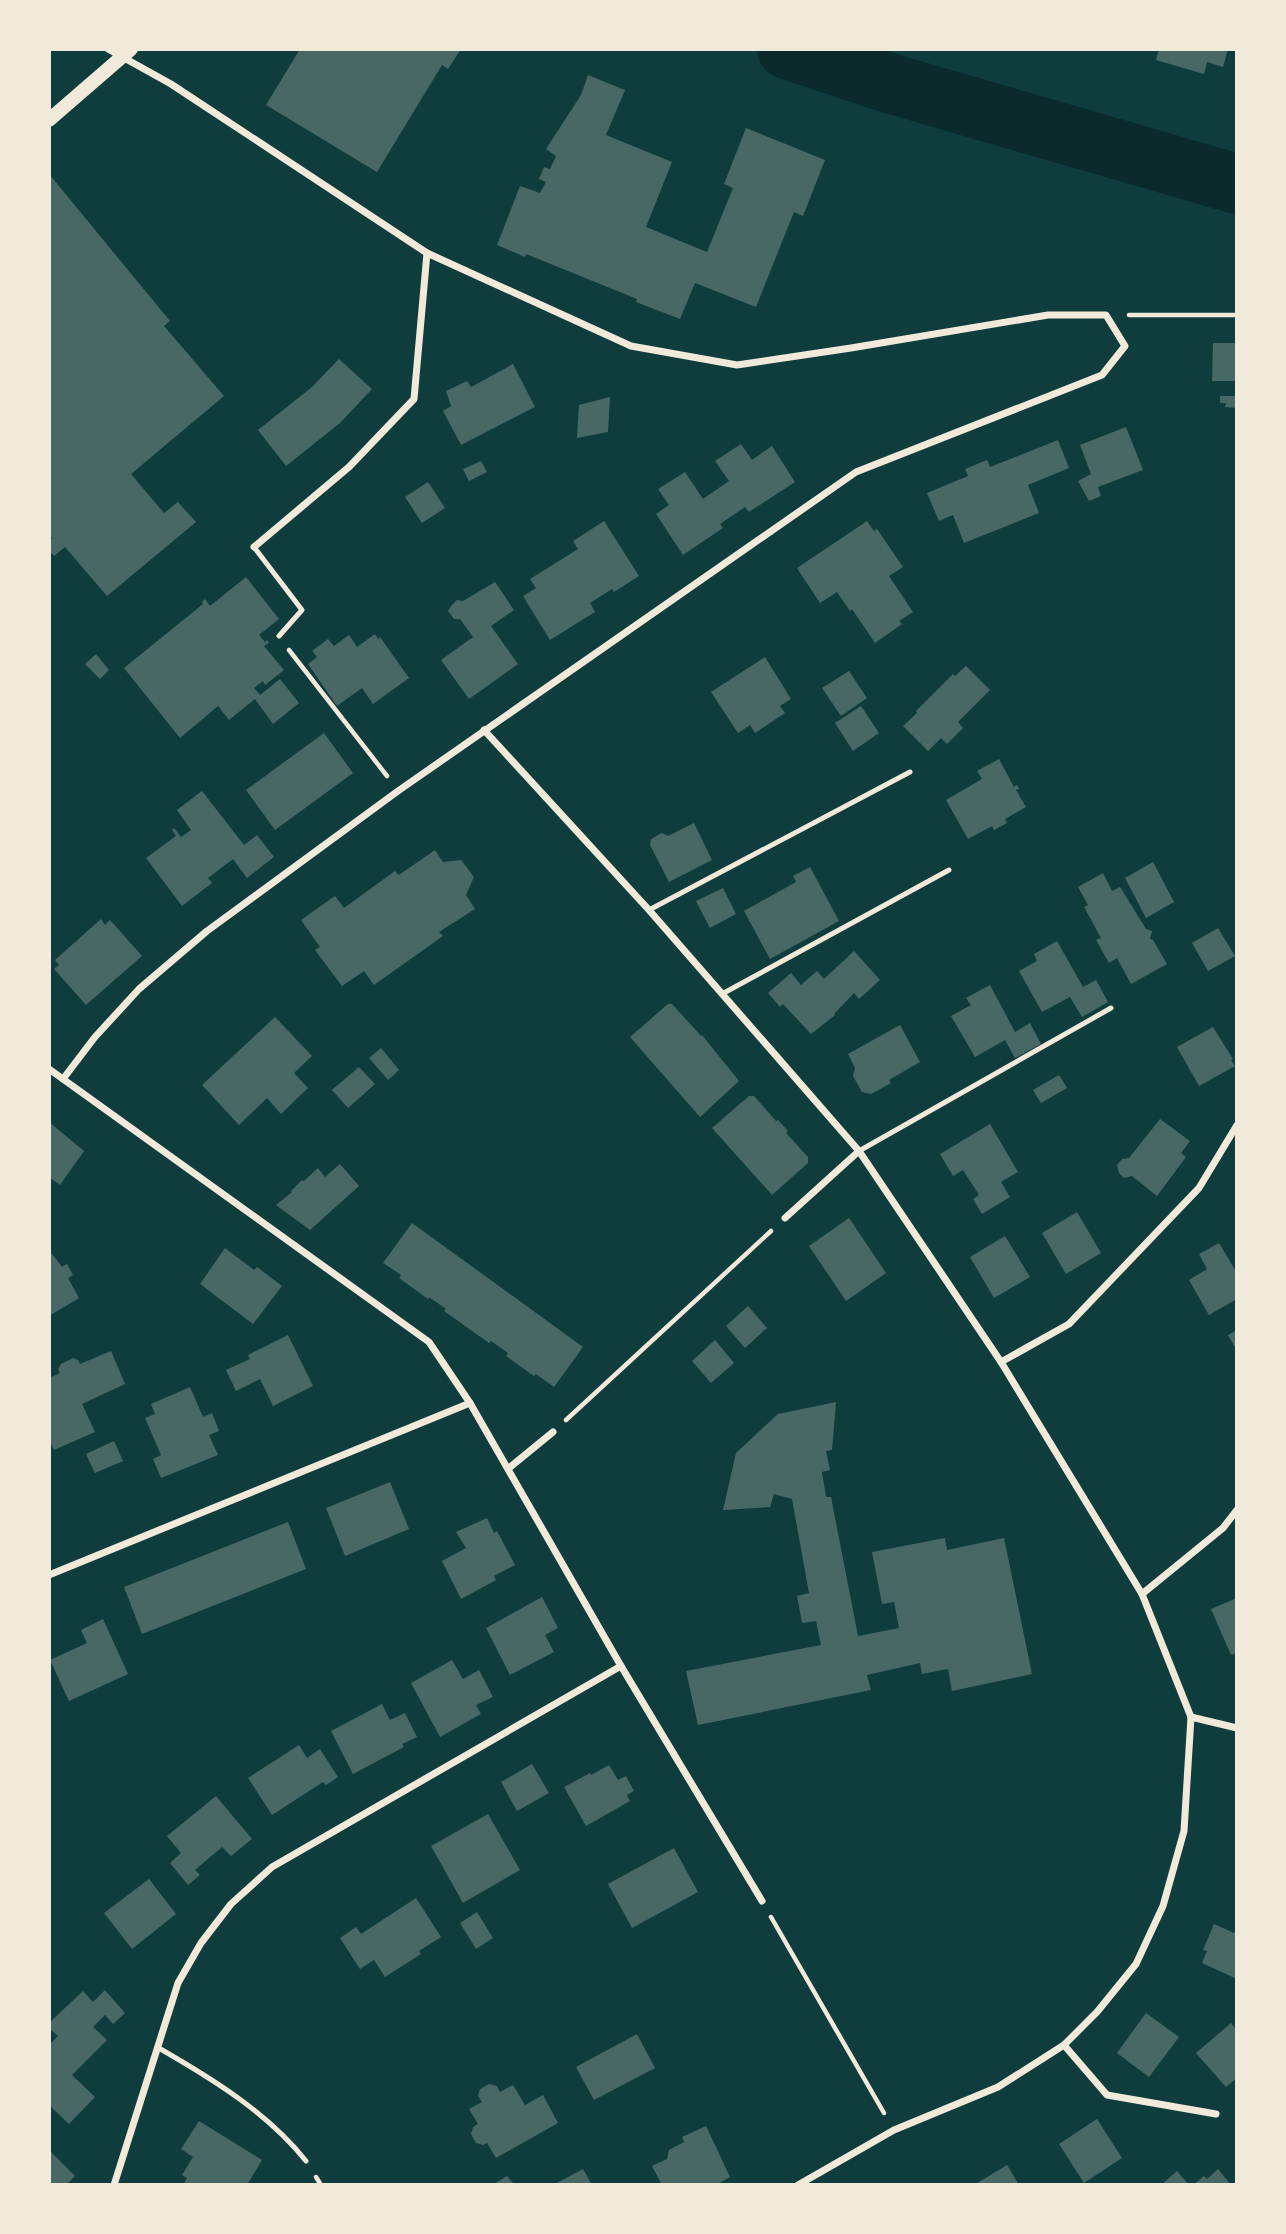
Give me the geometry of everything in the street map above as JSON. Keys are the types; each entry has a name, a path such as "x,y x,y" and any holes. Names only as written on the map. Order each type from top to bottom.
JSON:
{"main road":[{"path":"49,120 127,53"}],"street":[{"path":"63,1079 95,1037 139,989 207,931 484,730 856,472 1102,375 1125,346 1106,315 1048,315 737,365 631,346 427,253 127,53 108,49"},
{"path":"254,547 349,467 414,399 427,253"},
{"path":"484,730 649,910 859,1151 1001,1362 1142,1594 1191,1717 1184,1831 1163,1906 1136,1964 1097,2012 1064,2045 998,2087 894,2130 799,2185"},
{"path":"49,1069 429,1342 509,1468 621,1666 762,1901"},
{"path":"1001,1362 1069,1324 1199,1188 1237,1125"},
{"path":"785,1218 859,1151"},
{"path":"49,1575 470,1403"},
{"path":"509,1468 553,1432"},
{"path":"1142,1594 1223,1528 1237,1510"},
{"path":"114,2185 178,1983 201,1942 231,1904 272,1867 621,1666"},
{"path":"1191,1717 1237,1728"},
{"path":"1064,2045 1107,2095 1216,2114"}],"lane":[{"path":"254,547 302,610 279,636"},
{"path":"649,910 910,772"},
{"path":"722,994 949,870"},
{"path":"859,1151 1111,1008"},
{"path":"157,2047 211,2077 289,2139 306,2161"}],"path":[{"path":"1106,315 1237,315"},
{"path":"279,636 398,791"},
{"path":"553,1432 785,1218"},
{"path":"762,1901 894,2130"}],"building":[{"path":"300,49 461,49 448,69 442,65 377,172 266,105"},
{"path":"1159,49 1228,49 1223,67 1207,62 1204,74 1156,60"},
{"path":"588,75 625,90 606,135 672,162 646,227 707,252 733,188 724,184 746,128 825,160 803,216 794,212 756,307 695,283 680,319 526,254 525,257 497,245 520,186 540,193 546,182 539,179 544,167 550,169 556,156 546,149 581,95"},
{"path":"49,174 170,321 164,326 224,396 131,474 164,513 178,502 196,522 107,596 65,547 54,556 49,550 49,541 52,538 49,535"},
{"path":"1213,343 1237,343 1237,381 1212,381"},
{"path":"339,359 372,389 340,423 286,466 258,430 312,387"},
{"path":"513,364 535,407 461,445 443,411 451,406 446,391 467,381 471,387"},
{"path":"1220,396 1237,396 1237,408 1225,407 1226,403 1220,403"},
{"path":"610,397 608,432 577,438 579,405"},
{"path":"1126,427 1143,470 1098,487 1101,496 1089,501 1078,481 1091,474 1080,445"},
{"path":"1058,440 1069,468 1028,485 1039,513 964,543 953,515 939,521 927,493 968,476 965,469 987,460 990,467"},
{"path":"741,444 752,460 772,446 795,482 749,512 745,507 720,524 723,528 683,555 656,514 669,505 658,489 685,472 703,499 729,481 715,461"},
{"path":"481,461 487,472 469,481 463,469"},
{"path":"428,482 445,508 422,523 405,497"},
{"path":"604,521 639,576 590,603 595,612 550,640 523,596 536,588 530,579 578,549 573,541"},
{"path":"867,521 874,531 877,529 903,567 889,576 913,612 899,621 902,624 875,643 837,592 820,603 797,568"},
{"path":"246,577 279,619 259,635 265,642 267,640 269,643 264,646 284,670 265,685 263,681 254,688 260,695 280,679 299,703 273,724 255,699 229,720 218,706 180,738 124,668 203,604 205,599 210,606"},
{"path":"495,582 514,610 491,626 518,664 469,699 441,660 473,637 460,619 454,619 448,611 457,600 463,601"},
{"path":"375,634 378,639 380,637 409,678 373,704 362,688 337,706 308,664 317,657 312,651 328,639 334,646 349,635 357,647"},
{"path":"96,654 109,670 100,679 85,664"},
{"path":"765,657 791,699 780,706 785,713 755,733 750,725 738,733 711,692"},
{"path":"966,666 990,690 958,722 963,728 947,744 941,738 928,751 903,726 953,674 955,676"},
{"path":"849,671 867,698 841,716 822,688"},
{"path":"861,706 879,733 853,751 835,723"},
{"path":"324,733 353,773 275,830 246,790"},
{"path":"999,759 1014,787 1017,785 1019,789 1016,790 1026,807 1005,819 1007,823 994,830 992,826 968,839 946,800 982,779 977,771"},
{"path":"202,791 244,845 257,835 274,857 247,878 233,859 208,878 212,883 182,906 146,858 176,836 172,830 174,828 181,837 191,830 177,810"},
{"path":"694,823 712,860 669,882 650,845 651,839 662,833 668,836"},
{"path":"435,850 443,862 461,860 474,877 466,895 475,909 439,932 443,936 374,985 364,971 342,986 315,950 320,947 301,920 335,896 344,908 395,871 399,875"},
{"path":"1153,862 1174,902 1146,918 1125,878"},
{"path":"810,867 839,921 770,959 744,911 796,882 793,876"},
{"path":"1103,873 1112,891 1120,887 1146,929 1152,931 1150,939 1167,964 1131,984 1117,958 1109,963 1096,940 1101,938 1084,907 1088,905 1078,887"},
{"path":"723,888 736,914 710,928 696,901"},
{"path":"101,919 105,925 110,920 142,956 86,1005 54,969 59,965 55,960"},
{"path":"1218,928 1235,956 1208,971 1192,943"},
{"path":"1057,941 1083,987 1096,980 1108,1002 1082,1017 1070,997 1042,1012 1019,971 1037,961 1034,954"},
{"path":"854,951 880,980 859,999 854,993 835,1015 811,1034 783,1004 780,1007 768,993 791,973 801,985 817,971 824,979"},
{"path":"990,985 1015,1032 1030,1023 1041,1044 1015,1058 1005,1040 975,1057 951,1016 971,1005 966,998"},
{"path":"668,1004 672,1004 702,1035 739,1081 700,1117 630,1037"},
{"path":"275,1017 312,1056 294,1073 308,1088 281,1114 267,1098 239,1125 202,1085"},
{"path":"900,1025 920,1062 871,1094 862,1092 853,1076 855,1068 848,1054"},
{"path":"1213,1027 1235,1066 1199,1086 1177,1047"},
{"path":"381,1048 399,1070 388,1080 369,1058"},
{"path":"359,1067 375,1084 348,1108 332,1090"},
{"path":"1059,1075 1067,1088 1041,1103 1033,1090"},
{"path":"749,1096 754,1096 776,1121 778,1120 808,1157 808,1163 772,1195 712,1128"},
{"path":"1160,1119 1190,1141 1181,1153 1186,1157 1157,1196 1132,1176 1124,1178 1117,1165 1122,1159 1129,1158"},
{"path":"49,1122 84,1151 60,1185 49,1177"},
{"path":"990,1124 1018,1172 1001,1182 1010,1197 982,1214 973,1199 979,1195 963,1170 953,1176 940,1154"},
{"path":"340,1164 359,1186 310,1230 276,1205 318,1168 325,1177"},
{"path":"1077,1212 1101,1253 1066,1274 1042,1233"},
{"path":"849,1218 886,1273 846,1301 809,1246"},
{"path":"412,1223 583,1347 554,1387 506,1356 508,1353 444,1311 446,1309 399,1278 401,1275 383,1263"},
{"path":"1005,1236 1030,1277 994,1298 970,1257"},
{"path":"1219,1243 1237,1273 1237,1299 1209,1315 1189,1280 1207,1269 1199,1254"},
{"path":"225,1248 254,1270 257,1267 282,1286 253,1324 200,1284"},
{"path":"49,1250 62,1267 67,1264 73,1275 68,1278 79,1298 49,1316"},
{"path":"748,1306 767,1328 745,1348 726,1326"},
{"path":"1237,1330 1237,1351 1228,1335"},
{"path":"288,1335 313,1386 273,1406 260,1379 236,1391 226,1370 250,1359 248,1355"},
{"path":"715,1340 734,1363 711,1383 692,1361"},
{"path":"111,1351 125,1384 82,1404 95,1432 54,1450 49,1439 49,1378 60,1373 58,1369 61,1364 73,1358 80,1364"},
{"path":"190,1387 203,1417 212,1413 219,1431 209,1435 218,1455 161,1478 153,1459 161,1455 145,1418 155,1414 151,1404"},
{"path":"836,1402 832,1450 826,1451 830,1470 822,1472 826,1497 831,1497 858,1636 899,1628 894,1602 882,1604 872,1552 945,1538 947,1550 1004,1538 1032,1674 952,1691 948,1669 922,1674 920,1663 867,1675 871,1690 698,1725 686,1671 821,1645 816,1621 802,1623 797,1596 809,1593 792,1499 774,1494 770,1507 723,1510 736,1453 778,1414"},
{"path":"114,1441 123,1461 95,1473 86,1454"},
{"path":"390,1482 409,1529 345,1556 326,1508"},
{"path":"487,1518 515,1565 494,1576 496,1580 461,1599 442,1561 466,1548 456,1532"},
{"path":"288,1522 306,1569 142,1634 124,1587"},
{"path":"542,1597 558,1628 545,1635 554,1652 510,1675 486,1628"},
{"path":"1237,1598 1237,1653 1231,1655 1211,1609"},
{"path":"103,1619 128,1674 69,1701 50,1660 87,1643 81,1630"},
{"path":"452,1660 463,1679 479,1670 493,1697 476,1705 481,1714 440,1737 411,1683"},
{"path":"382,1704 390,1720 405,1713 417,1737 402,1744 404,1747 353,1774 331,1731"},
{"path":"299,1745 307,1758 320,1749 338,1777 326,1785 323,1782 272,1815 248,1778"},
{"path":"532,1764 549,1793 517,1811 501,1782"},
{"path":"609,1765 618,1780 626,1776 634,1791 627,1795 630,1801 586,1826 564,1787"},
{"path":"216,1796 252,1839 231,1856 222,1847 195,1870 200,1875 188,1885 170,1863 181,1853 167,1836"},
{"path":"488,1814 520,1870 463,1903 431,1846"},
{"path":"674,1848 698,1892 632,1928 608,1884"},
{"path":"149,1879 176,1914 132,1949 104,1913"},
{"path":"416,1898 441,1937 419,1951 421,1954 385,1977 374,1960 360,1969 340,1938 356,1927 361,1934"},
{"path":"477,1912 493,1938 476,1949 460,1923"},
{"path":"1214,1924 1234,1933 1237,1927 1237,1979 1202,1963 1207,1951 1203,1950"},
{"path":"105,1990 125,2013 113,2024 105,2015 93,2027 107,2040 72,2075 95,2097 69,2124 49,2105 49,2045 58,2036 49,2028 49,2023 83,1991 93,2002"},
{"path":"1146,2013 1179,2037 1149,2077 1117,2053"},
{"path":"1231,2023 1237,2031 1237,2078 1226,2087 1196,2053"},
{"path":"637,2034 655,2068 594,2100 576,2067"},
{"path":"489,2084 497,2086 500,2092 513,2085 525,2105 543,2095 558,2123 496,2158 487,2143 476,2143 471,2134 473,2127 478,2124 469,2109 482,2102 478,2096 480,2089"},
{"path":"1097,2119 1122,2158 1084,2183 1059,2144"},
{"path":"199,2121 262,2160 247,2185 183,2185 187,2178 182,2175 193,2157 181,2149"},
{"path":"706,2126 730,2177 716,2185 662,2185 652,2166 667,2159 669,2150 684,2142 682,2137"},
{"path":"49,2150 75,2176 66,2185 49,2185"},
{"path":"1007,2165 1019,2185 974,2185"},
{"path":"583,2169 592,2185 553,2185"},
{"path":"1218,2169 1231,2185 1193,2185 1204,2176 1207,2179"},
{"path":"1177,2171 1189,2185 1161,2185"},
{"path":"507,2176 512,2185 492,2185"}],"waterway":[{"path":"787,49 892,84 1237,184"}]}
